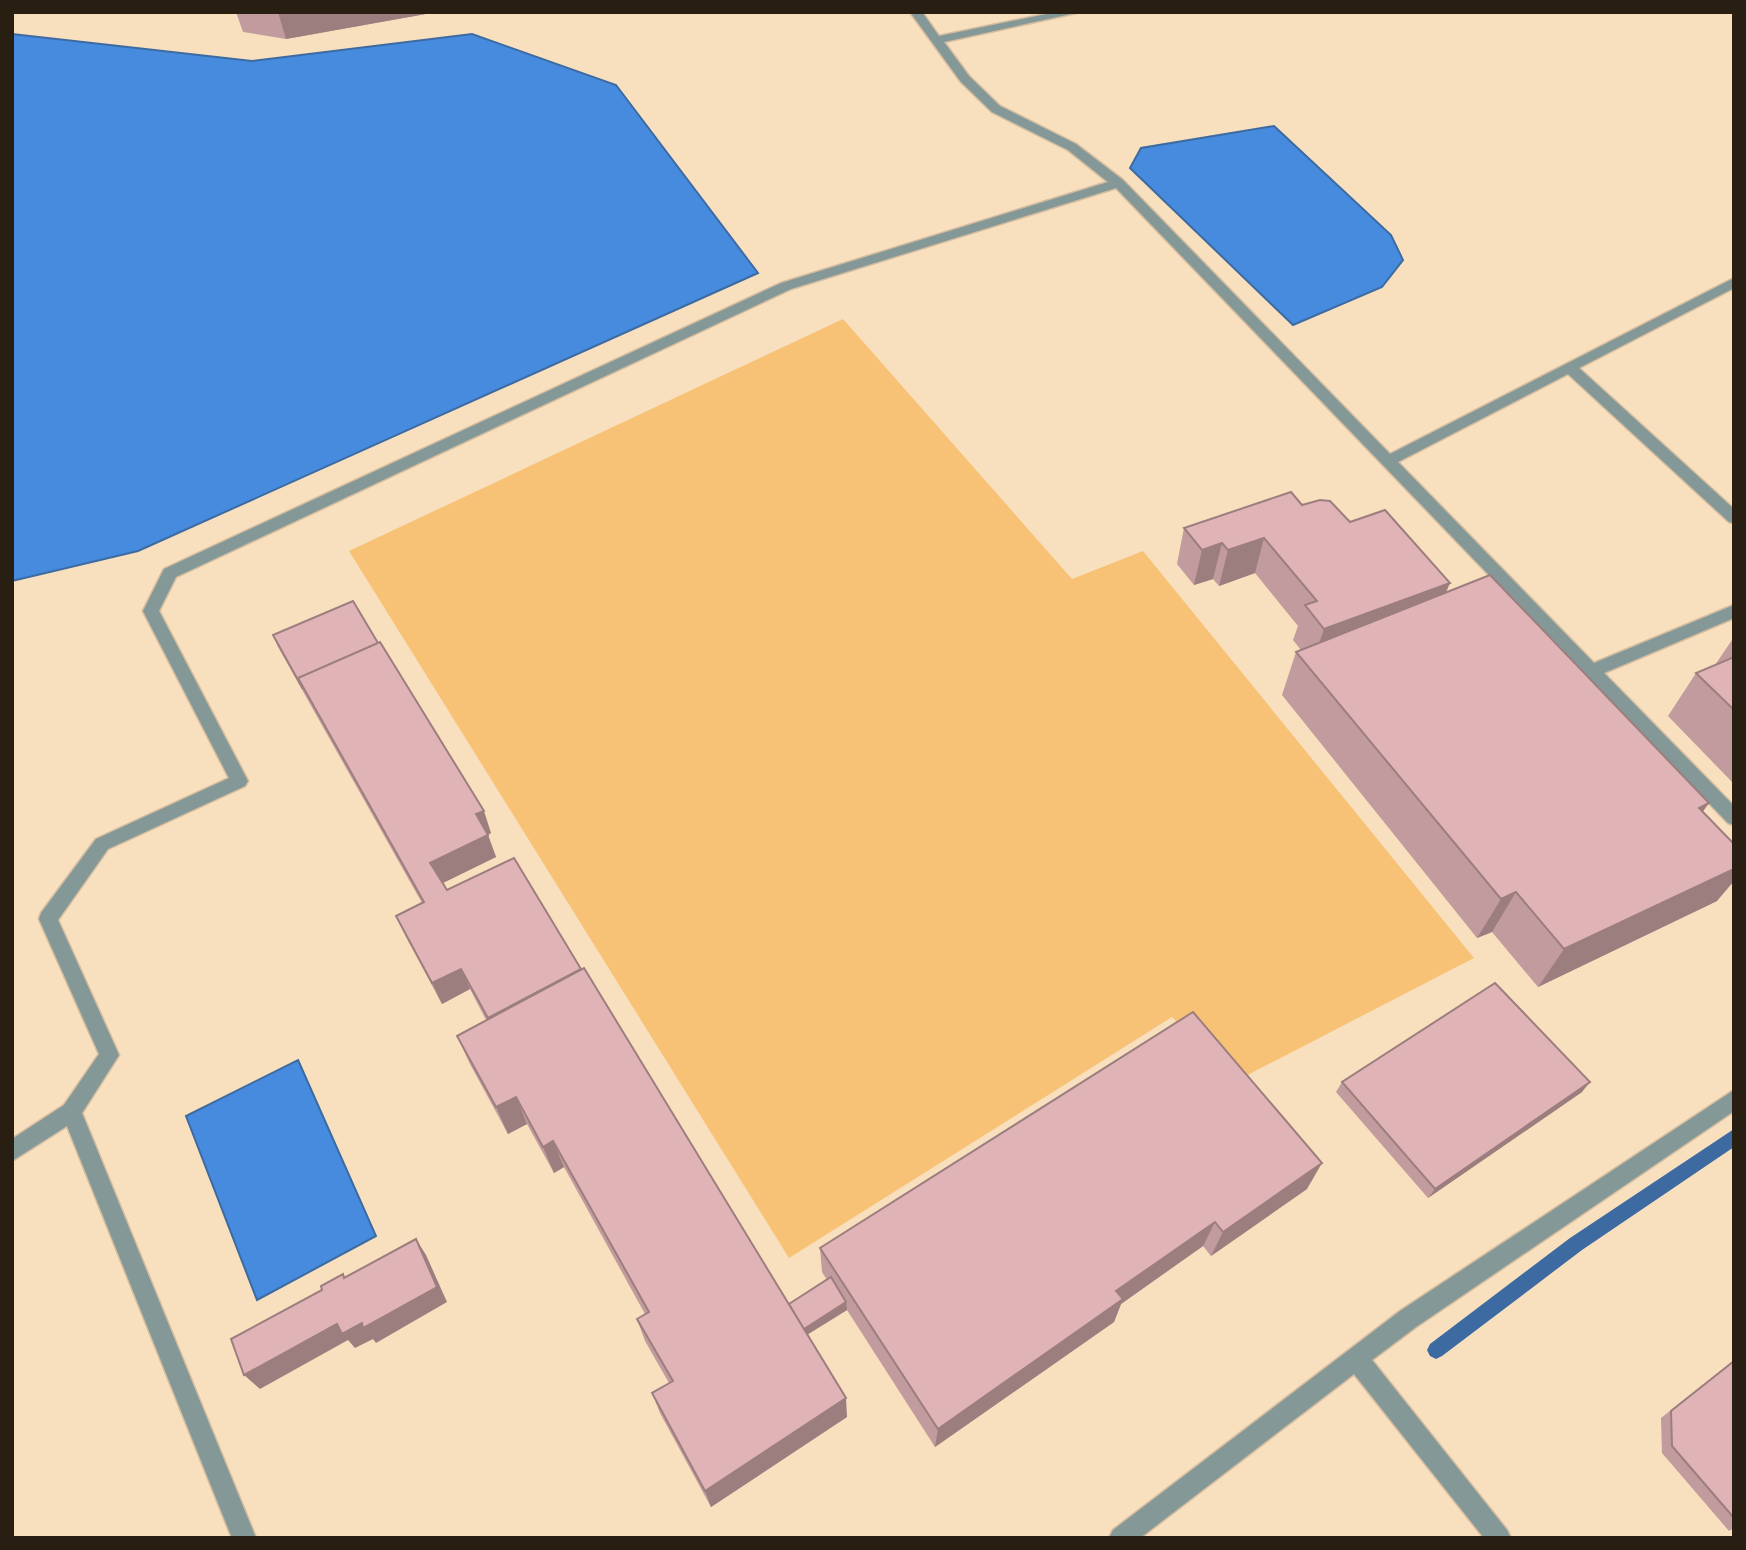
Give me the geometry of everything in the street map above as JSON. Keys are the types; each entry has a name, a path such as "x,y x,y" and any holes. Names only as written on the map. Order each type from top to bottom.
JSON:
{"street":[{"path":"916,12 965,79 996,109 1072,147 1118,183 1734,818"},
{"path":"937,40 1074,12"},
{"path":"12,1151 71,1112 109,1055 48,919 102,844 239,781 151,611 170,573 786,286 1118,183"},
{"path":"1388,461 1571,369 1734,282"},
{"path":"1571,369 1734,518"},
{"path":"1593,671 1734,611"},
{"path":"1121,1538 1408,1319 1734,1099"},
{"path":"71,1112 244,1538"},
{"path":"1356,1358 1499,1538"}],"shaded area":[{"path":"843,319 1072,579 1143,551 1474,958 1234,1082 1172,1017 789,1258 349,551"}],"water":[{"path":"12,34 252,61 472,34 616,85 758,273 138,551 12,581"},
{"path":"1274,126 1391,235 1403,260 1382,287 1293,325 1130,168 1141,148"},
{"path":"298,1060 376,1236 257,1300 186,1116"}],"building":[{"path":"1291,492 1302,505 1320,500 1330,501 1350,522 1385,510 1450,583 1324,629 1305,605 1317,601 1264,538 1228,550 1222,543 1202,550 1184,528"},
{"path":"1490,575 1709,803 1699,808 1734,844 1734,869 1564,949 1516,892 1501,899 1296,652"},
{"path":"353,601 378,643 298,678 303,689 273,635"},
{"path":"380,642 484,811 476,814 488,835 430,863 447,890 514,858 581,969 488,1018 461,969 432,983 396,916 424,902 298,678"},
{"path":"1734,657 1734,710 1696,673"},
{"path":"584,968 846,1398 705,1491 652,1393 673,1381 637,1319 649,1312 553,1141 543,1147 516,1097 496,1107 457,1036"},
{"path":"1495,983 1590,1082 1435,1189 1342,1082"},
{"path":"1193,1012 1322,1163 1223,1232 1215,1222 1116,1291 1123,1299 938,1429 820,1248"},
{"path":"416,1239 437,1287 363,1328 362,1323 342,1334 337,1324 244,1375 231,1339 322,1290 321,1286 343,1274 344,1278"},
{"path":"831,1277 846,1302 804,1329 789,1304"},
{"path":"1734,1361 1734,1518 1672,1446 1671,1411"}],"waterway":[{"path":"1436,1350 1576,1244 1734,1137"}]}
